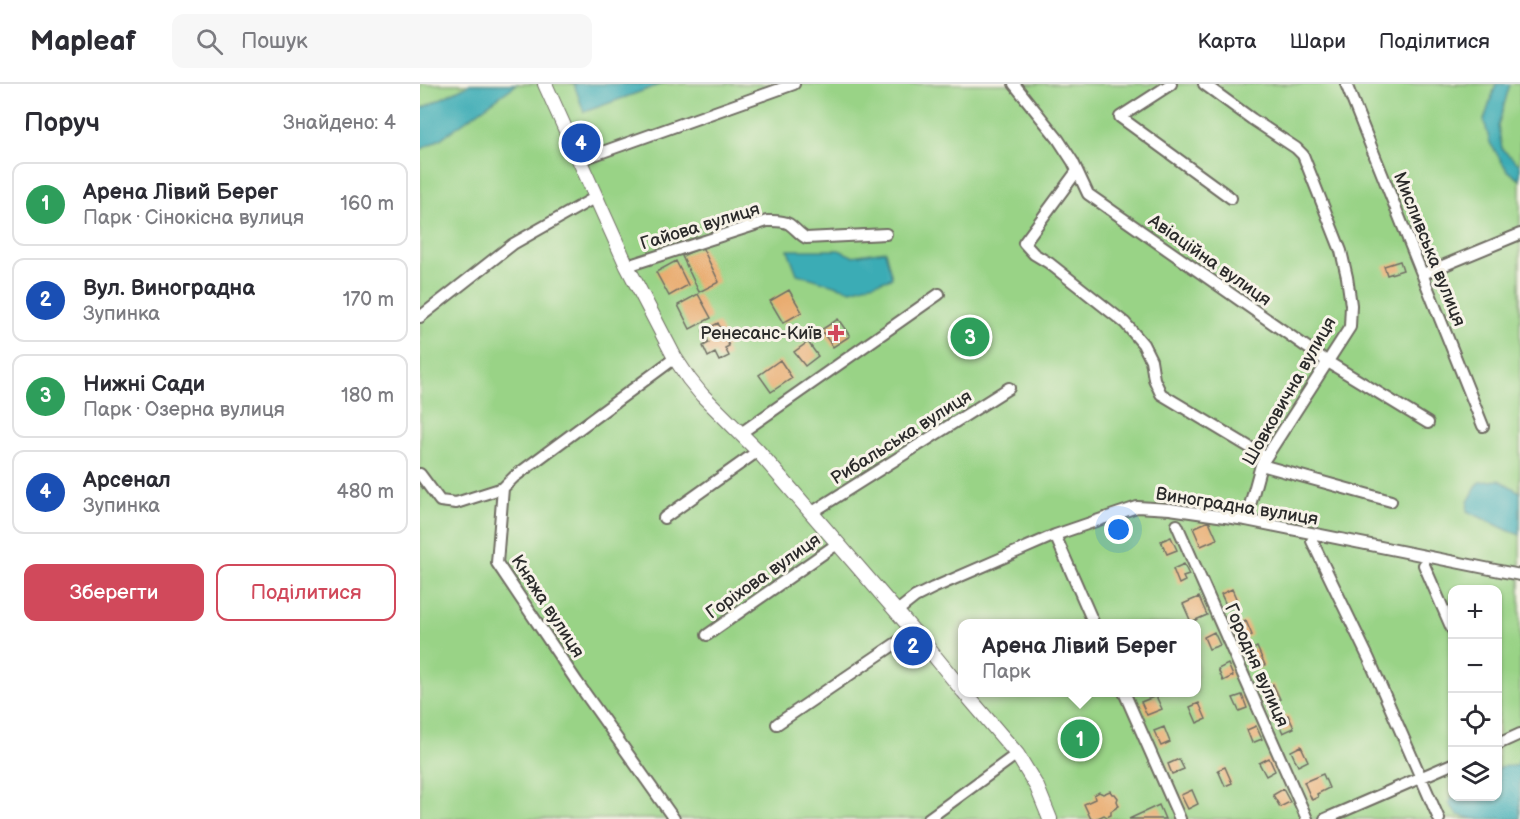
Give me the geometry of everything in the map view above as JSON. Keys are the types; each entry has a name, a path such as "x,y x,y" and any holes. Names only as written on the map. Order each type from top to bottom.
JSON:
{"street":[{"path":"545,84 627,266 675,358 702,395 758,451 958,685"},
{"path":"580,160 794,84"},
{"name":"Авіаційна вулиця","path":"1014,84 1058,139 1073,162 1088,194 1328,362 1428,423"},
{"path":"1171,84 1120,117 1231,198"},
{"name":"Шовковична вулиця","path":"1204,84 1303,155 1341,251 1350,295 1350,327 1264,461 1246,520"},
{"name":"Мисливська вулиця","path":"1346,84 1483,426"},
{"path":"1077,171 1024,243 1034,254 1049,263 1125,323 1143,344 1151,360 1154,379 1161,394 1264,461 1391,501"},
{"path":"420,317 513,244 596,197"},
{"name":"Гайова вулиця","path":"627,266 767,221 789,224 806,238 886,234"},
{"path":"1423,274 1520,234"},
{"path":"741,433 939,294"},
{"path":"420,474 440,501 456,503 503,488 514,477 675,358"},
{"name":"Рибальська вулиця","path":"811,513 1009,388"},
{"path":"664,518 758,451"},
{"name":"Княжа вулиця","path":"503,488 497,563 674,819"},
{"name":"Виноградна вулиця","path":"896,612 915,597 933,588 1055,535 1137,507 1170,509 1246,520 1520,575"},
{"name":"Городня вулиця","path":"1177,525 1307,819"},
{"path":"1055,535 1092,619"},
{"path":"1312,541 1369,659 1439,819"},
{"name":"Горіхова вулиця","path":"707,635 837,544"},
{"path":"1424,565 1448,620"},
{"path":"777,724 914,632"},
{"path":"968,697 1017,754 1037,787 1050,819"},
{"path":"1127,697 1180,819"},
{"path":"1502,739 1520,734"},
{"path":"928,819 940,815 1017,754"},
{"path":"1325,819 1448,766"}],"green space":[{"path":"420,84 1520,84 1520,819 420,819"}],"water":[{"path":"470,84 517,84 440,139 420,150 420,109"},
{"path":"574,84 662,84 584,112"},
{"path":"1496,84 1510,84 1498,126 1502,149 1520,165 1520,180 1507,170 1490,143 1484,120"},
{"path":"788,250 839,250 852,256 885,251 892,278 851,290 797,274"},
{"path":"1499,480 1520,492 1520,535 1467,511 1468,502 1479,482"},
{"path":"1520,758 1520,819 1475,819 1458,815 1448,803 1449,801 1502,801 1502,767 1516,766"}],"building":[{"path":"702,247 719,282 699,292 682,256"},
{"path":"676,261 688,285 669,296 656,272"},
{"path":"1400,261 1403,270 1387,275 1384,266"},
{"path":"789,290 802,312 783,323 770,301"},
{"path":"698,294 711,318 690,329 678,305"},
{"name":"Ренесанс-Київ","path":"838,319 850,336 833,347 821,330"},
{"path":"718,323 729,346 725,348 729,356 719,361 715,353 708,357 703,346 709,343 703,331"},
{"path":"808,342 818,356 805,366 794,352"},
{"path":"780,360 792,378 771,392 759,375"},
{"path":"1209,521 1217,539 1201,546 1193,528"},
{"path":"1171,537 1177,550 1167,554 1161,541"},
{"path":"1184,564 1189,575 1183,577 1185,581 1179,584 1173,569"},
{"path":"1232,589 1239,605 1228,609 1221,594"},
{"path":"1199,597 1207,615 1198,619 1190,619 1183,604"},
{"path":"1246,621 1252,635 1241,640 1235,626"},
{"path":"1214,632 1220,645 1209,649 1204,637"},
{"path":"1257,647 1265,665 1255,670 1247,652"},
{"path":"1228,664 1233,676 1223,681 1218,669"},
{"path":"1273,684 1280,699 1269,703 1263,689"},
{"path":"1242,695 1247,708 1239,711 1233,698"},
{"path":"1156,697 1162,709 1147,715 1141,702"},
{"path":"1199,703 1206,719 1197,723 1190,707"},
{"path":"1288,715 1294,728 1283,733 1277,720"},
{"path":"1256,726 1262,739 1252,743 1247,730"},
{"path":"1164,727 1170,742 1161,746 1154,731"},
{"path":"1301,746 1308,761 1298,766 1291,751"},
{"path":"1269,758 1275,771 1266,776 1259,763"},
{"path":"1179,759 1184,769 1172,774 1168,764"},
{"path":"1225,767 1232,783 1225,786 1218,770"},
{"path":"1323,774 1329,788 1317,794 1318,797 1312,800 1304,782"},
{"path":"1283,789 1290,802 1280,807 1273,795"},
{"path":"1192,790 1198,804 1188,809 1181,795"},
{"path":"1110,791 1118,798 1119,806 1107,817 1104,815 1091,819 1084,804 1095,799 1094,795 1099,792 1103,794"},
{"path":"1159,805 1165,819 1129,819"}],"place":[{"name":"Арсенал","path":"581,143"},
{"name":"Ренесанс-Київ","path":"836,333"},
{"name":"Нижні Сади","path":"970,337"},
{"name":"Вул. Виноградна","path":"913,646"},
{"name":"Арена Лівий Берег","path":"1080,739"}]}
